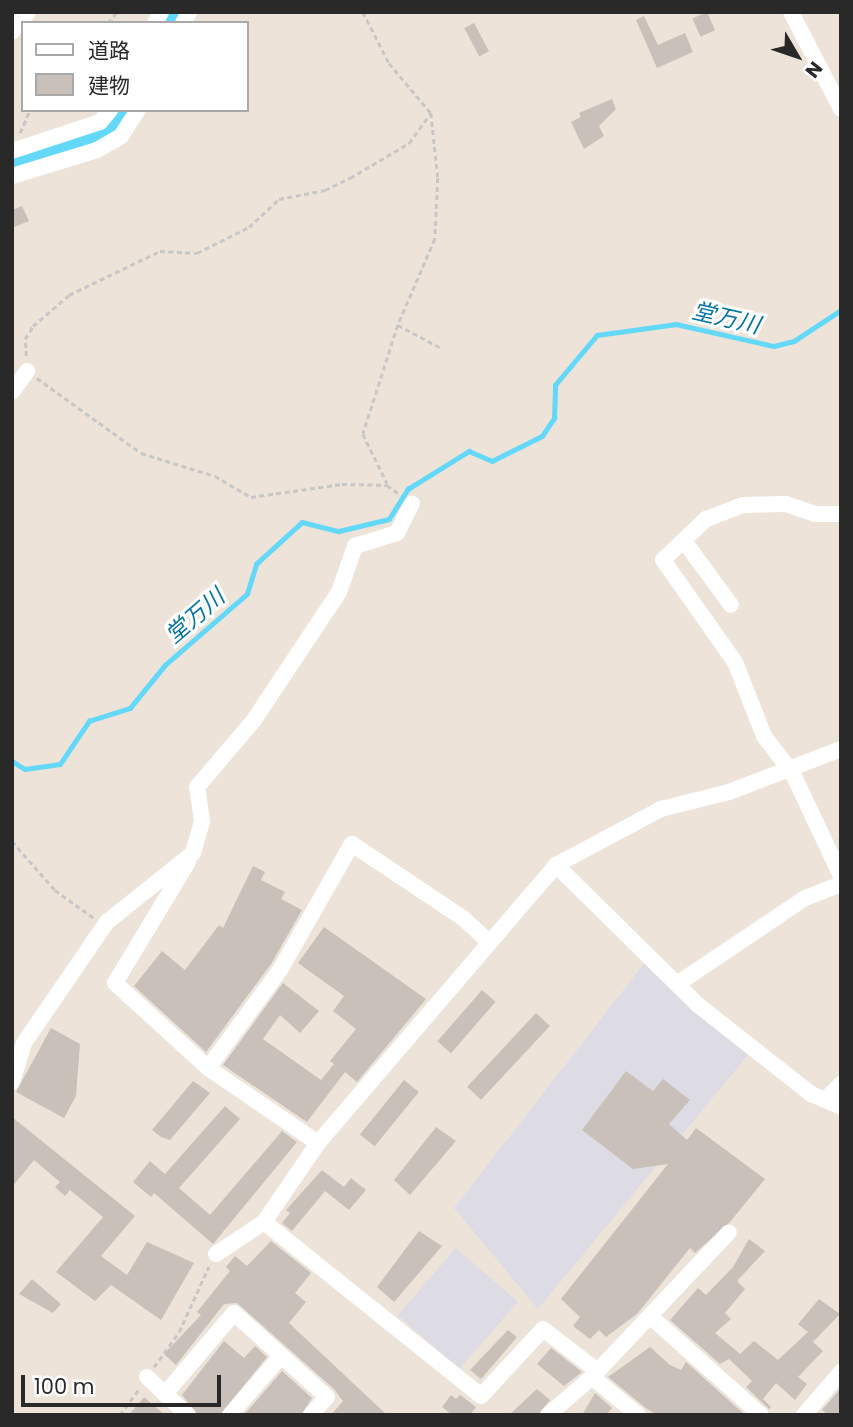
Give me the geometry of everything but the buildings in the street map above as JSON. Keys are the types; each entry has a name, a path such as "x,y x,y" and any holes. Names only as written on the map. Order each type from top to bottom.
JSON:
{"street":[{"path":"12,32 28,12"},
{"path":"790,12 840,106"},
{"path":"14,150 100,122 108,112"},
{"path":"12,176 97,150 121,136 137,112"},
{"path":"14,387 27,371"},
{"path":"318,1143 208,1069 115,983 193,853 202,821 197,787 254,720 339,592 355,546 397,533 412,504"},
{"path":"841,514 815,514 786,504 743,505 706,519 663,560 735,662 755,715 821,828 841,876"},
{"path":"684,541 731,605"},
{"path":"216,1254 264,1222 318,1143 556,865 661,809 729,792 841,748"},
{"path":"208,1069 280,970 352,844 463,918 489,942"},
{"path":"12,1082 24,1043 107,922 193,853"},
{"path":"556,865 677,984 825,1100 841,1107"},
{"path":"677,984 806,898 841,884"},
{"path":"825,1100 841,1084"},
{"path":"264,1222 481,1396 543,1329 638,1415"},
{"path":"548,1415 651,1317 729,1232"},
{"path":"164,1394 234,1314 327,1397 312,1415"},
{"path":"651,1317 761,1415"},
{"path":"230,1415 281,1356"},
{"path":"812,1412 841,1371"},
{"path":"147,1377 188,1415"}],"path":[{"path":"363,12 382,52 431,113 439,210 435,239 398,326 363,434 387,485"},
{"path":"14,150 29,112"},
{"path":"399,492 387,485 342,484 251,497 215,476 141,453 27,371 24,339 69,295 160,251 197,253 249,227 279,199 325,190 351,178 409,143 431,113"},
{"path":"398,326 441,348"},
{"path":"12,841 55,890 94,919 107,922"},
{"path":"120,1415 179,1332 216,1254"}],"shaded area":[{"path":"646,961 748,1055 538,1309 454,1208"},
{"path":"456,1248 518,1302 459,1369 398,1315"}],"waterway":[{"path":"168,21 173,12"},
{"path":"12,165 47,149 94,140 123,112"},
{"name":"堂万川","path":"12,761 25,769 60,764 89,721 130,708 165,665 247,594 256,564 302,522 339,531 389,519 408,489 469,451 492,461 542,436 554,418 555,385 597,335 676,324 774,346 794,341 841,310"}]}
